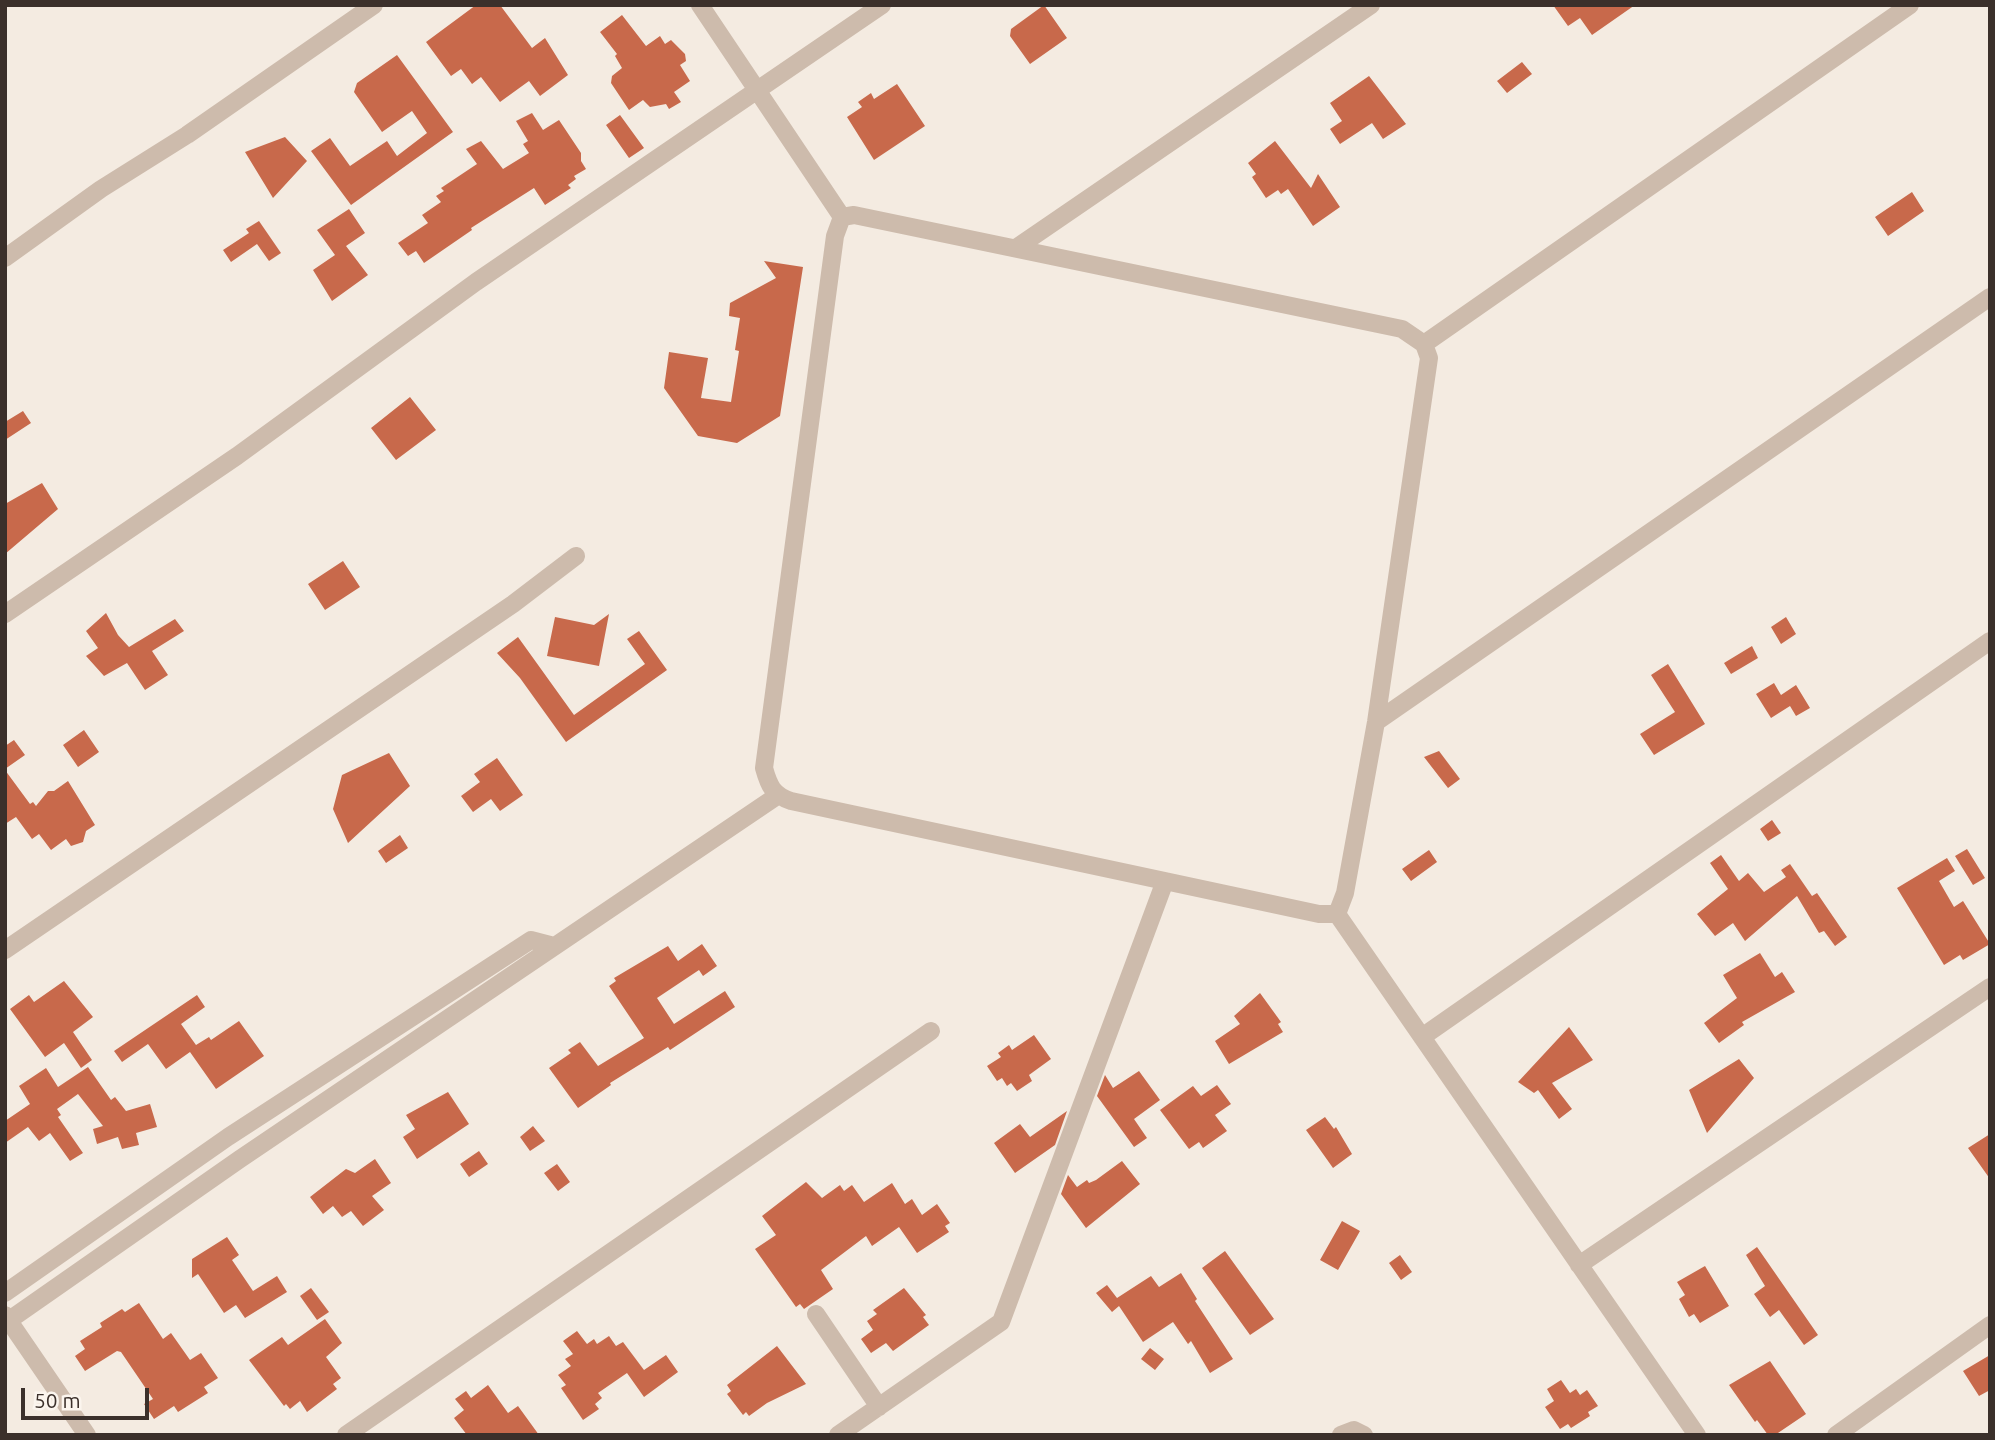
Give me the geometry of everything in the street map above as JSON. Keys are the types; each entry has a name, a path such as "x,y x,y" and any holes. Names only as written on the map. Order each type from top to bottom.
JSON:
{"street":[{"path":"5,258 101,189 187,135 374,5"},
{"path":"700,5 842,217 833,250 764,768 777,796"},
{"path":"5,614 237,456 477,282 882,5"},
{"path":"1016,248 1371,5"},
{"path":"1424,344 1910,5"},
{"path":"842,217 864,216 1402,329 1424,344 1429,358 1376,722 1345,893 1337,914"},
{"path":"1376,722 1990,297"},
{"path":"5,950 513,604 576,556"},
{"path":"1422,1037 1990,641"},
{"path":"87,1435 6,1320 777,796 1319,914 1337,914"},
{"path":"838,1435 1001,1322 1164,881"},
{"path":"1337,914 1697,1435"},
{"path":"5,1293 228,1137 531,940 554,946"},
{"path":"1579,1265 1990,987"},
{"path":"346,1435 931,1031"},
{"path":"228,1137 240,1159"},
{"path":"816,1314 879,1407"},
{"path":"1836,1435 1990,1325"},
{"path":"1341,1435 1354,1430 1363,1435"}],"building":[{"path":"476,5 500,5 532,48 545,38 568,75 540,96 529,81 500,102 481,77 472,84 461,69 451,76 426,42"},
{"path":"1044,5 1067,38 1030,64 1010,36 1011,29"},
{"path":"1553,5 1635,5 1592,35 1580,18 1568,26"},
{"path":"622,15 646,46 660,36 665,44 671,40 685,54 686,61 680,65 690,81 674,92 681,102 669,109 666,104 650,107 643,100 629,110 611,83 612,76 622,68 615,56 617,54 600,32"},
{"path":"397,55 453,132 351,205 311,151 330,138 350,166 387,141 397,156 427,133 412,111 382,132 354,92 357,83"},
{"path":"1522,62 1532,74 1507,93 1497,81"},
{"path":"1369,76 1406,124 1383,139 1372,123 1340,144 1330,129 1342,121 1330,103"},
{"path":"897,84 925,126 874,160 847,117 862,107 858,102 871,93 874,99"},
{"path":"532,113 543,130 559,120 581,153 581,161 586,169 574,176 576,179 568,185 571,188 545,205 534,188 471,228 472,230 424,263 416,251 408,256 398,243 428,223 422,215 441,202 436,196 444,191 441,188 477,164 466,149 481,141 503,169 529,153 523,144 528,141 516,121"},
{"path":"620,115 644,148 629,158 606,125"},
{"path":"285,137 307,161 273,198 245,152"},
{"path":"1275,141 1311,188 1318,174 1340,207 1313,226 1288,189 1281,194 1278,190 1266,198 1252,177 1256,174 1248,163"},
{"path":"1912,192 1924,211 1888,236 1875,217"},
{"path":"349,209 365,233 346,246 368,275 332,301 313,270 335,255 317,230"},
{"path":"259,221 281,253 269,261 257,244 231,262 223,250 249,233 246,229"},
{"path":"764,261 803,267 780,416 737,443 698,436 664,388 669,352 708,358 701,398 731,402 739,351 735,350 740,318 729,316 730,303 776,278"},
{"path":"410,397 436,430 396,460 371,428"},
{"path":"23,411 31,423 5,440 5,422"},
{"path":"42,483 58,509 5,554 5,504"},
{"path":"343,561 360,587 325,610 308,584"},
{"path":"106,613 118,635 129,647 175,619 184,631 152,651 168,675 145,690 127,663 104,676 86,656 98,648 86,631"},
{"path":"609,614 599,666 547,656 555,617 594,625"},
{"path":"1786,617 1796,634 1781,644 1771,627"},
{"path":"639,631 667,670 566,742 520,678 497,653 518,637 574,715 645,664 627,639"},
{"path":"1752,646 1758,658 1731,674 1724,663"},
{"path":"1668,664 1705,724 1654,755 1640,734 1675,712 1651,675"},
{"path":"1774,683 1781,695 1796,685 1810,708 1796,716 1790,706 1771,718 1756,694"},
{"path":"84,730 99,752 78,767 63,745"},
{"path":"14,740 25,755 5,769 5,746"},
{"path":"1439,751 1460,779 1448,788 1424,757"},
{"path":"389,753 410,786 348,843 333,809 342,775"},
{"path":"497,758 523,795 500,811 491,799 473,812 461,796 480,782 474,774"},
{"path":"5,770 30,804 33,802 36,806 48,791 54,791 68,781 95,825 86,831 83,842 71,846 66,839 51,850 39,834 32,839 16,817 5,824"},
{"path":"1772,820 1781,833 1768,841 1760,829"},
{"path":"400,835 408,848 386,863 378,851"},
{"path":"1967,849 1985,878 1973,885 1955,856"},
{"path":"1429,850 1437,862 1411,881 1402,869"},
{"path":"1721,855 1739,881 1748,873 1764,892 1786,877 1781,870 1790,864 1812,896 1817,893 1847,937 1835,946 1824,931 1819,933 1797,896 1745,941 1733,923 1715,936 1697,914 1728,889 1710,863"},
{"path":"1947,858 1955,871 1939,881 1954,907 1963,901 1990,944 1963,960 1960,955 1944,965 1897,888"},
{"path":"702,944 717,966 703,976 699,970 657,998 674,1024 725,991 735,1007 670,1050 668,1047 610,1083 611,1085 578,1108 549,1068 571,1053 568,1050 580,1042 598,1066 644,1038 609,986 616,981 614,978 668,946 678,961"},
{"path":"1760,953 1775,977 1782,972 1795,992 1742,1022 1744,1025 1719,1043 1704,1023 1737,998 1723,975"},
{"path":"64,981 93,1017 73,1032 92,1060 81,1068 64,1043 45,1057 10,1009 29,995 34,1002"},
{"path":"1260,993 1281,1022 1278,1024 1283,1032 1229,1064 1215,1041 1240,1024 1234,1016"},
{"path":"197,995 205,1007 181,1024 196,1045 209,1037 211,1040 239,1021 264,1056 216,1089 190,1052 166,1069 148,1044 122,1062 114,1051"},
{"path":"1569,1027 1593,1060 1552,1083 1572,1109 1559,1119 1538,1090 1534,1093 1518,1082"},
{"path":"1034,1035 1051,1059 1029,1075 1032,1081 1017,1091 1011,1083 1007,1086 1002,1078 997,1081 987,1066 1001,1057 998,1053 1009,1045 1012,1050"},
{"path":"1739,1059 1754,1078 1707,1133 1689,1090"},
{"path":"88,1067 111,1100 115,1097 126,1111 150,1104 157,1127 136,1133 139,1145 122,1149 118,1137 97,1144 93,1129 103,1126 78,1094 57,1109 61,1115 58,1117 83,1153 70,1161 50,1133 39,1141 28,1127 5,1143 5,1121 30,1104 19,1086 46,1068 58,1087"},
{"path":"1139,1071 1160,1100 1134,1119 1147,1138 1134,1147 1097,1096 1105,1075 1113,1088"},
{"path":"1217,1085 1231,1104 1215,1115 1227,1131 1203,1148 1199,1142 1189,1149 1160,1110 1193,1086 1201,1096"},
{"path":"448,1092 469,1124 417,1159 403,1137 415,1129 406,1115"},
{"path":"1067,1111 1055,1145 1015,1173 994,1143 1020,1124 1030,1137"},
{"path":"1325,1117 1334,1129 1336,1127 1352,1154 1333,1168 1306,1130"},
{"path":"533,1126 545,1141 530,1151 520,1137"},
{"path":"1990,1134 1990,1179 1968,1148"},
{"path":"479,1151 488,1164 469,1177 460,1164"},
{"path":"375,1159 391,1183 372,1196 384,1210 363,1226 351,1211 342,1217 333,1206 323,1214 310,1197 346,1169 355,1173"},
{"path":"1122,1161 1140,1184 1086,1228 1061,1194 1068,1175 1077,1187 1087,1180 1089,1183 1096,1180"},
{"path":"557,1164 570,1182 558,1191 544,1173"},
{"path":"806,1182 822,1198 840,1185 844,1191 852,1185 864,1202 892,1183 905,1204 912,1199 922,1215 937,1204 950,1223 945,1226 949,1232 917,1253 899,1227 872,1246 866,1236 821,1270 833,1289 804,1309 800,1304 796,1307 755,1249 776,1235 762,1216"},
{"path":"1342,1221 1360,1231 1338,1270 1320,1260"},
{"path":"227,1237 239,1255 232,1260 253,1291 277,1276 287,1292 245,1318 236,1305 224,1313 198,1274 192,1278 192,1259"},
{"path":"1757,1247 1818,1335 1804,1345 1779,1310 1770,1317 1754,1294 1765,1286 1746,1255"},
{"path":"1225,1251 1274,1319 1250,1335 1202,1268"},
{"path":"1400,1255 1412,1272 1401,1280 1389,1263"},
{"path":"1705,1266 1729,1306 1700,1323 1694,1314 1689,1317 1679,1299 1685,1295 1677,1282"},
{"path":"1181,1273 1197,1299 1195,1301 1233,1359 1210,1373 1191,1341 1188,1344 1173,1322 1143,1342 1119,1306 1112,1312 1096,1293 1107,1285 1117,1298 1151,1276 1159,1287"},
{"path":"311,1288 329,1312 317,1320 300,1296"},
{"path":"904,1288 926,1315 923,1317 929,1325 893,1351 886,1343 871,1353 861,1339 873,1330 867,1321 877,1314 873,1310"},
{"path":"139,1303 163,1339 171,1333 190,1360 201,1353 218,1378 204,1387 208,1393 178,1412 174,1406 154,1419 144,1404 153,1399 121,1352 117,1351 85,1371 75,1356 85,1349 80,1341 102,1327 100,1323 122,1309 125,1312"},
{"path":"325,1319 342,1343 326,1357 341,1378 333,1384 337,1389 307,1412 300,1401 290,1409 286,1404 284,1406 249,1360 282,1337 288,1345"},
{"path":"577,1331 587,1344 594,1339 597,1344 609,1336 616,1346 623,1342 644,1370 666,1355 678,1372 644,1397 627,1373 598,1393 602,1398 595,1404 599,1409 583,1420 561,1388 566,1385 558,1375 571,1366 565,1359 573,1354 563,1341"},
{"path":"777,1346 806,1384 767,1403 749,1416 746,1412 743,1415 727,1394 731,1391 727,1385"},
{"path":"1150,1348 1164,1359 1155,1370 1141,1359"},
{"path":"1990,1355 1990,1390 1979,1396 1963,1371"},
{"path":"1770,1361 1806,1414 1775,1435 1768,1435 1757,1420 1755,1422 1729,1385"},
{"path":"1561,1380 1570,1393 1576,1389 1580,1395 1587,1390 1598,1406 1588,1412 1590,1416 1571,1428 1568,1424 1560,1429 1545,1407 1554,1401 1547,1389"},
{"path":"488,1385 508,1413 518,1406 539,1435 467,1435 454,1418 464,1410 455,1399 466,1391 471,1398"}]}
